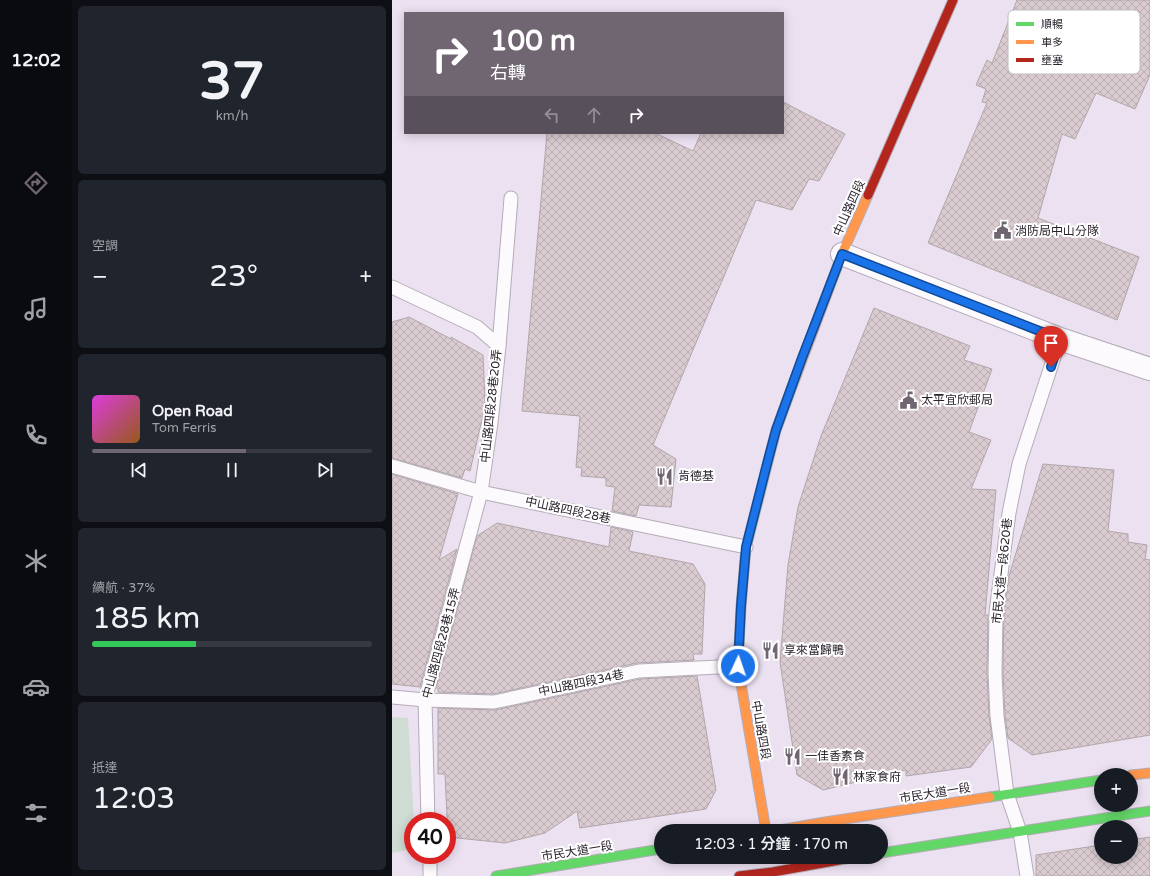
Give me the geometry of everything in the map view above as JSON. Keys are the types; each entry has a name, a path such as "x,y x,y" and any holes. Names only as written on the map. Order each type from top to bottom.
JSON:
{"street":[{"name":"中山路四段","path":"765,824 738,666 746,547 776,430 805,351 842,254 953,0"},
{"path":"842,254 1060,339 1150,369"},
{"path":"1138,774 1150,773"},
{"name":"市民大道一段","path":"814,824 1094,781"},
{"path":"888,852 1150,811"},
{"name":"市民大道一段","path":"496,876 654,850"},
{"path":"739,876 814,864"}],"lane":[{"path":"499,346 511,198"},
{"name":"中山路四段28巷20弄","path":"392,288 477,327 499,346 491,423 481,492"},
{"name":"市民大道一段620巷","path":"1027,876 1020,832 1007,794 997,716 995,674 996,612 1009,513 1019,464 1060,339"},
{"name":"中山路四段28巷","path":"392,466 481,492 746,547"},
{"name":"中山路四段28巷15弄","path":"428,812 425,700 481,492"},
{"name":"中山路四段34巷","path":"392,697 425,700 494,702 639,671 738,666"},
{"path":"430,864 430,876"}],"shaded area":[{"path":"392,717 408,718 413,812 404,812 404,851 392,853"}],"building":[{"path":"1017,0 1150,0 1150,75 1135,109 1096,93 1075,139 1062,134 1038,218 1139,257 1117,320 928,243 987,103 982,102 986,89 976,85 987,60 992,63 1008,23 1008,74 1140,74 1140,10 1013,10"},
{"path":"784,103 845,134 819,181 809,179 792,210 756,200 653,445 676,459 671,507 639,505 636,516 612,511 615,487 606,486 606,478 581,476 582,468 576,467 580,416 522,411 547,134 657,134 693,151 701,134 784,134"},
{"path":"874,308 970,346 964,360 992,369 969,432 991,440 971,489 996,490 985,615 988,615 987,673 989,716 992,739 971,767 906,776 906,770 823,790 797,775 780,662 788,565 798,507 821,436"},
{"path":"409,317 451,339 451,337 483,355 484,411 470,471 465,469 462,478 392,458 392,322"},
{"path":"1043,464 1114,470 1108,531 1128,534 1128,542 1147,545 1145,559 1150,560 1150,735 1032,755 1008,738 1005,715 1003,673 1004,613 1009,576"},
{"path":"392,474 458,494 439,560 457,549 420,687 392,684"},
{"path":"497,523 609,547 611,527 633,532 629,551 693,564 705,584 702,654 693,654 694,660 637,663 493,694 438,692 438,688 436,688 477,536"},
{"path":"697,676 716,790 706,809 580,828 577,811 545,833 505,843 456,838 456,812 447,812 445,774 438,774 438,708 495,710 640,679"},
{"path":"1150,837 1150,876 1036,876 1036,855 1094,846 1094,864 1138,864 1138,839"}],"traffic: fast":[{"path":"746,548 776,430 796,376"},
{"path":"990,797 1094,781"},
{"path":"888,852 1150,811"},
{"path":"496,876 654,850"}],"traffic: slow":[{"path":"796,376 842,254 868,195"},
{"path":"746,548 738,666 765,824"},
{"path":"1138,774 1150,773"},
{"path":"814,824 990,797"}],"traffic: jam":[{"path":"868,195 953,0"},
{"path":"739,876 817,864"}],"place":[{"name":"消防局中山分隊","path":"1002,231"},
{"name":"太平宜欣郵局","path":"908,400"},
{"name":"肯德基","path":"665,476"},
{"name":"享來當歸鴨","path":"771,650"},
{"name":"一佳香素食","path":"792,756"},
{"name":"林家食府","path":"840,777"}],"route":[{"path":"738,666 746,547 776,430 842,254 1060,339 1051,367"}]}
